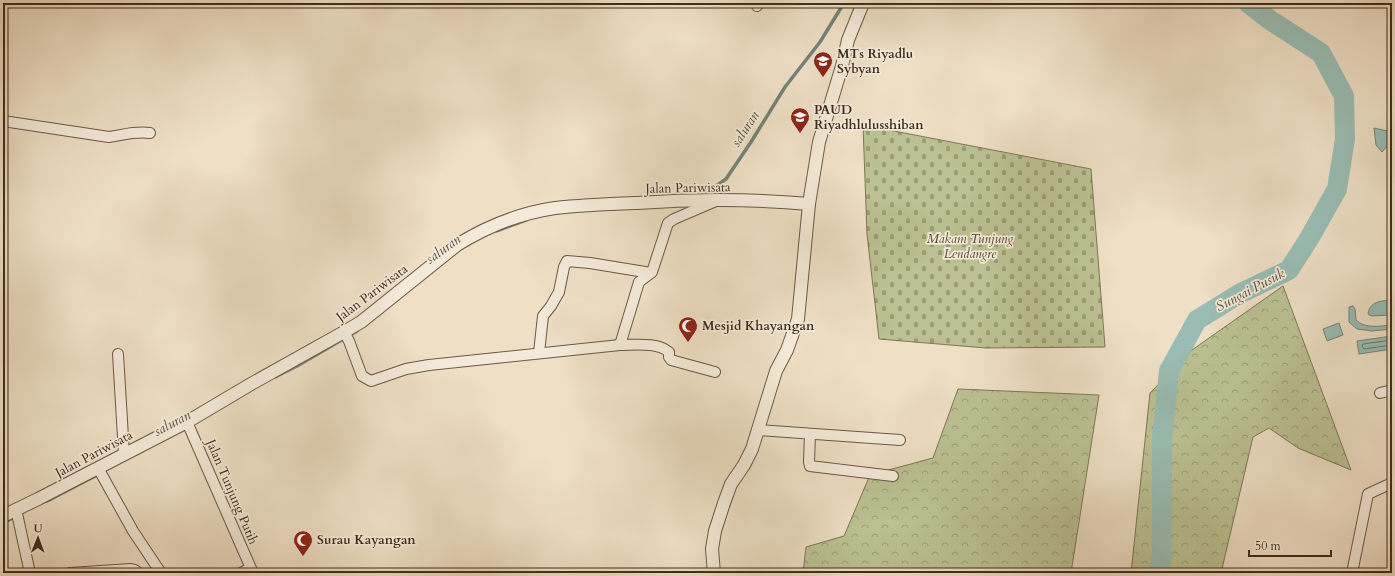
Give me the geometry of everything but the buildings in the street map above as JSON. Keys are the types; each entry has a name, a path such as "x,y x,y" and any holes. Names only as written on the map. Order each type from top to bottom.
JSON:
{"street":[{"path":"714,573 712,549 715,531 729,490 752,449 776,371 787,350 798,319 809,204 819,142 848,40 863,3"},
{"path":"3,121 109,137 124,135 130,132 150,133"},
{"path":"620,346 639,282 651,273 668,224 674,219 720,199"},
{"name":"Jalan Pariwisata","path":"3,516 17,514 99,472 124,454 189,425 251,384 346,336 361,322 457,246 471,237 508,220 538,212 566,207 720,199 809,204"},
{"path":"539,353 543,316 552,306 559,292 564,267 567,262 590,263 651,273"},
{"path":"346,336 362,376 366,380 371,381 406,369 539,353 649,345 661,347 669,352 669,357 671,360 715,372"},
{"path":"118,354 124,454"},
{"path":"1380,393 1392,390"},
{"name":"Jalan Tunjung Putih","path":"189,425 251,570"},
{"path":"757,430 900,440"},
{"path":"810,434 810,466 893,476"},
{"path":"99,472 133,531 161,573"},
{"path":"1352,573 1368,494 1392,484"},
{"path":"17,514 30,573"},
{"path":"74,573 131,569 138,573"},
{"path":"241,573 251,570"}],"green space":[{"name":"Makam Tunjung Lendangre","path":"863,125 1091,169 1105,347 986,348 879,339 867,234"},
{"path":"1283,286 1351,470 1298,448 1269,428 1253,437 1221,573 1131,573 1150,393 1192,350"},
{"path":"958,389 1099,395 1071,573 803,573 806,547 844,536 870,475 933,458"}],"water":[{"path":"1374,128 1392,132 1392,141 1382,152 1376,145"},
{"path":"1392,300 1392,315 1371,316 1368,314 1371,306 1377,302"},
{"path":"1353,306 1355,309 1356,320 1360,323 1368,326 1392,325 1392,329 1372,331 1357,329 1349,322 1349,307"},
{"path":"1339,323 1343,335 1327,341 1323,329"},
{"path":"1392,336 1392,349 1359,354 1357,341"}],"waterway":[{"name":"saluran","path":"702,196 726,179 785,87 820,42 844,3"},
{"name":"Sungai Pusuk","path":"1158,573 1162,556 1162,439 1169,371 1197,320 1239,294 1289,270 1310,237 1337,189 1345,139 1344,96 1321,53 1270,20 1248,3"},
{"name":"saluran","path":"496,231 526,220"},
{"name":"saluran","path":"275,377 357,331"},
{"name":"saluran","path":"47,501 97,475"},
{"path":"3,523 16,516"}],"place":[{"name":"MTs Riyadlu Sybyan","path":"823,78"},
{"name":"PAUD Riyadhlulusshiban","path":"800,134"},
{"name":"Mesjid Khayangan","path":"688,343"},
{"name":"Surau Kayangan","path":"303,557"}]}
